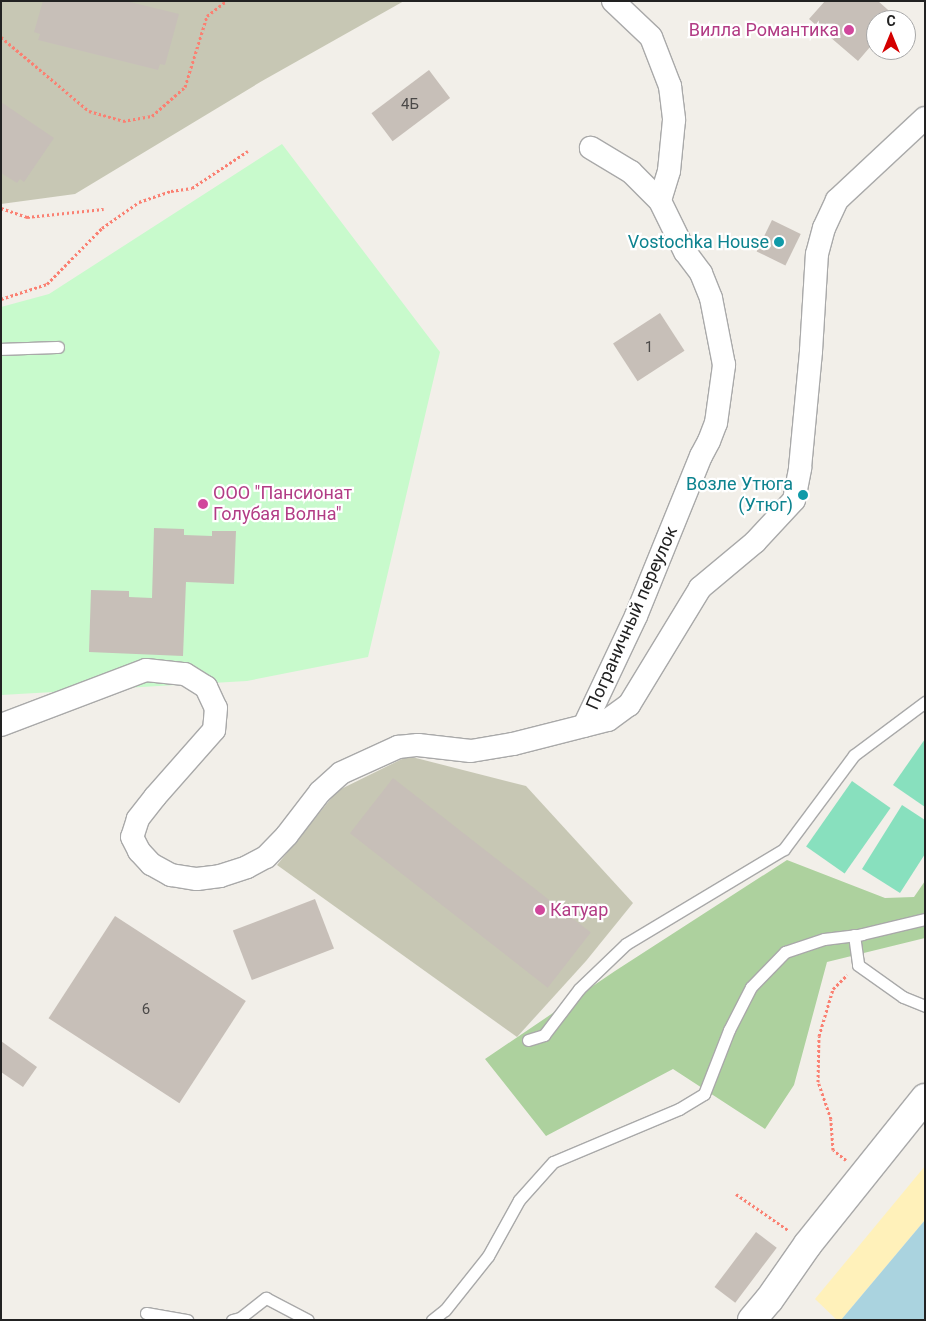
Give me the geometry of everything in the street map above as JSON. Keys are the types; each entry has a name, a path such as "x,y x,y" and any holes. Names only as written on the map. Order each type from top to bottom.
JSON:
{"street":[{"path":"613,1 651,37 670,86 674,120 669,171 660,201"},
{"path":"7,720 146,670 185,674 206,687 216,708 214,730 138,819 132,837 139,851 151,864 171,874 197,879 220,876 247,867 266,857 287,835 320,792 341,773 398,747 418,745 471,750 513,744 608,720 629,705 700,588 728,562 755,542 794,500 800,468 817,254 824,228 837,200 925,118"},
{"name":"Пограничный переулок","path":"584,726 636,616 716,424 724,365 715,315 701,273 685,252 660,201 631,172 591,148"},
{"path":"752,1320 769,1300 808,1244 925,1098"}],"lane":[{"path":"1,348 58,347"},
{"path":"528,1040 544,1035 579,989 626,944 784,849 854,754 925,702"},
{"path":"432,1320 444,1310 488,1256 519,1200 553,1162 679,1109 704,1094 729,1030 751,987 785,952 824,939 854,935 925,919"},
{"path":"854,935 858,965 903,997 925,1006"},
{"path":"232,1320 240,1318 266,1298 308,1320"},
{"path":"146,1313 187,1320"}],"path":[{"path":"1,37 89,111 124,120 142,118 152,116 185,87 207,16 226,1"},
{"path":"1,299 47,284 102,228 139,202 192,188 248,151"},
{"path":"1,208 27,217 104,209"},
{"path":"858,965 833,989 819,1036 818,1082 831,1119 833,1150 865,1174"},
{"path":"736,1194 808,1244"}],"shaded area":[{"path":"1,1 404,1 262,81 75,194 1,204"},
{"path":"408,756 526,786 633,903 586,961 517,1037 277,865 337,791"}],"green space":[{"name":"ООО \"Пансионат Голубая Волна\"","path":"282,144 440,352 368,657 247,681 1,695 1,307 49,294"},
{"path":"925,739 925,807 893,785"},
{"path":"852,781 891,808 845,873 806,847"},
{"path":"902,805 925,820 925,854 900,893 862,869"},
{"path":"787,860 885,898 914,897 925,881 925,938 827,962 794,1085 765,1129 673,1069 546,1136 485,1059 615,971"}],"sand":[{"path":"925,1166 925,1220 841,1320 837,1320 815,1299"}],"water":[{"path":"925,1220 925,1320 841,1320"}],"building":[{"path":"43,1 126,1 179,14 165,65 160,64 158,70 38,40 40,34 34,32"},
{"name":"Вилла Романтика","path":"825,1 878,1 888,10 866,10 866,52 858,61 809,19"},
{"path":"429,70 450,98 393,141 371,113"},
{"path":"1,102 54,138 24,182 20,179 17,183 1,173"},
{"name":"Vostochka House","path":"772,220 801,234 785,265 757,251"},
{"path":"660,313 685,351 638,381 613,343"},
{"path":"154,528 184,529 184,535 212,536 212,531 236,531 234,584 186,582 183,656 89,652 91,590 129,591 129,597 152,598"},
{"path":"393,778 591,933 548,988 350,833"},
{"path":"315,899 334,948 252,980 233,931"},
{"path":"115,916 246,1001 179,1103 49,1018"},
{"path":"1,1041 37,1067 23,1087 1,1072"},
{"path":"756,1232 777,1248 735,1303 714,1287"}],"place":[{"name":"Вилла Романтика","path":"849,30"},
{"name":"Vostochka House","path":"779,242"},
{"name":"Возле Утюга (Утюг)","path":"803,495"},
{"name":"ООО \"Пансионат Голубая Волна\"","path":"203,504"},
{"name":"Катуар","path":"540,910"}]}
